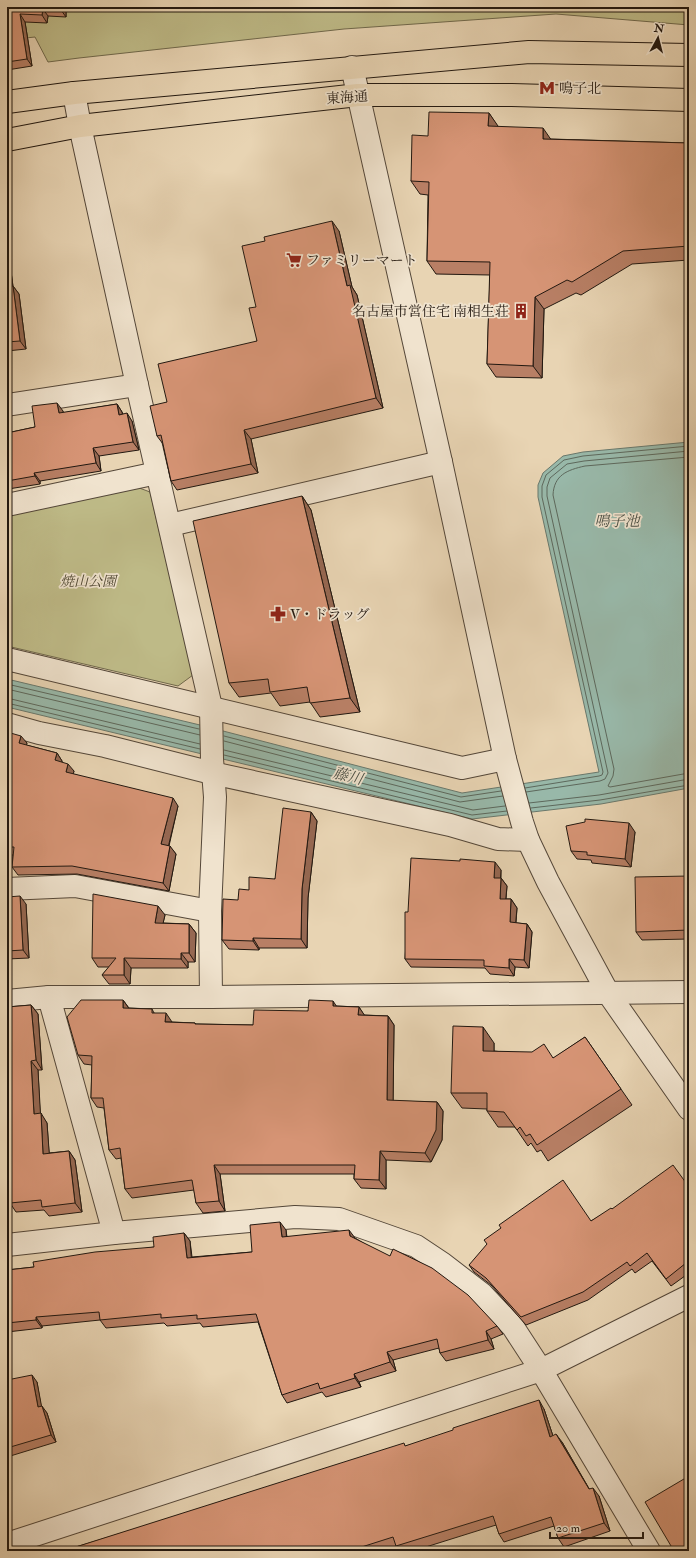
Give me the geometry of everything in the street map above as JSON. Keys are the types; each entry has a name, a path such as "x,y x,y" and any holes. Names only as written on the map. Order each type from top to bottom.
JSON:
{"main road":[{"name":"東海通","path":"7,102 74,93 529,52 689,55"},
{"name":"東海通","path":"7,140 80,126 358,95 512,95 689,100"}],"street":[{"path":"352,67 441,462 507,768 525,831 548,882 608,993 689,1109"},
{"path":"74,93 137,385 212,713 212,766 215,796 210,911 211,997"},
{"path":"7,405 137,385"},
{"path":"170,525 441,462"},
{"path":"7,505 157,473"},
{"path":"7,659 212,713 462,768 507,768"},
{"path":"7,724 39,733 212,766 450,825 498,839 525,831"},
{"path":"7,889 75,886 210,911"},
{"path":"7,1001 49,997 211,997 689,992"},
{"path":"49,997 114,1233"},
{"path":"7,1245 114,1233 295,1217 339,1219 416,1246 443,1264 482,1294 513,1327 541,1370 646,1551"},
{"path":"7,1544 39,1543 541,1370 689,1296"}],"green space":[{"path":"7,7 689,7 689,25 556,14 344,29 48,62 35,37 7,40"},
{"name":"焼山公園","path":"134,486 150,492 193,675 178,686 7,646 7,513"}],"water":[{"name":"鳴子池","path":"689,442 689,788 601,804 472,819 7,707 7,679 200,725 462,793 599,772 538,497 538,485 543,473 563,456 583,452"}],"building":[{"path":"7,7 61,7 61,10 43,9 42,15 20,14 27,59 7,62"},
{"path":"429,112 489,113 488,126 543,128 543,139 689,143 689,246 623,251 572,282 567,280 535,297 533,366 487,364 490,262 427,261 429,182 411,181 412,135 428,136"},
{"path":"332,221 347,286 350,285 376,398 244,430 251,464 171,481 161,435 157,436 150,406 167,402 158,364 257,341 249,308 256,307 242,246 265,241 264,237"},
{"path":"7,278 8,287 13,286 20,341 7,342"},
{"path":"57,403 59,413 117,404 119,415 127,413 133,442 93,448 96,463 34,473 35,476 7,481 7,433 35,427 32,406"},
{"name":"V・ドラッグ","path":"302,496 350,698 310,703 307,687 270,692 268,679 229,683 193,521"},
{"path":"7,732 21,736 19,743 57,753 55,760 68,764 66,772 173,798 161,844 170,846 163,883 72,866 12,867 14,847 7,847"},
{"path":"283,808 311,812 302,889 301,939 253,938 253,941 222,940 223,899 238,900 239,889 249,890 249,877 275,879"},
{"path":"585,819 629,823 625,859 587,855 587,852 571,851 566,826 585,822"},
{"path":"411,858 460,861 460,859 495,862 494,878 501,878 500,899 511,899 510,922 527,924 524,960 509,959 509,968 484,966 484,960 405,959 405,912 408,912"},
{"path":"689,876 689,930 636,932 635,877"},
{"path":"93,894 158,906 155,923 189,924 189,953 181,953 181,959 124,958 124,975 102,975 116,958 92,958"},
{"path":"20,896 23,950 7,951 7,897"},
{"path":"81,1000 123,1000 123,1008 152,1009 152,1013 166,1013 165,1022 195,1024 253,1025 254,1010 308,1011 309,1000 333,1001 333,1006 359,1007 358,1015 388,1016 387,1100 437,1102 436,1130 425,1153 380,1151 379,1180 354,1179 355,1165 214,1165 219,1201 196,1203 192,1180 125,1189 120,1148 109,1150 103,1098 91,1098 92,1056 78,1055 67,1017"},
{"path":"31,1005 36,1060 31,1061 34,1114 41,1113 43,1154 69,1151 75,1203 42,1207 41,1200 10,1203 7,1190 7,1007"},
{"path":"453,1026 483,1027 483,1051 532,1052 544,1044 553,1058 585,1037 621,1089 537,1145 530,1134 526,1136 520,1127 517,1130 504,1112 487,1111 487,1093 451,1093"},
{"path":"673,1165 689,1187 689,1268 686,1263 666,1279 647,1253 630,1266 627,1262 583,1292 521,1317 486,1278 469,1265 487,1244 484,1240 501,1228 499,1225 563,1180 591,1221 611,1208 612,1209"},
{"path":"280,1222 282,1237 349,1230 350,1236 390,1256 393,1249 432,1268 468,1295 497,1326 486,1331 488,1340 440,1353 437,1339 387,1352 390,1362 354,1374 355,1378 320,1389 318,1383 282,1395 256,1314 197,1319 197,1315 161,1318 161,1314 100,1320 99,1312 36,1317 36,1320 7,1323 7,1270 34,1267 33,1262 95,1252 154,1247 153,1237 184,1233 187,1258 252,1252 250,1225"},
{"path":"32,1375 38,1407 42,1406 51,1435 7,1448 7,1380"},
{"path":"539,1400 550,1437 556,1434 589,1489 593,1488 604,1523 558,1538 551,1517 499,1534 493,1516 396,1546 393,1537 349,1551 63,1551 404,1443 405,1446 453,1430 453,1428"},
{"path":"689,1476 689,1551 674,1551 645,1502"}],"place":[{"name":"鳴子北","path":"547,88"},
{"name":"ファミリーマート","path":"294,260"},
{"name":"名古屋市営住宅 南相生荘","path":"521,311"},
{"name":"V・ドラッグ","path":"278,614"}],"water label":[{"name":"藤川","path":"348,776"}]}
